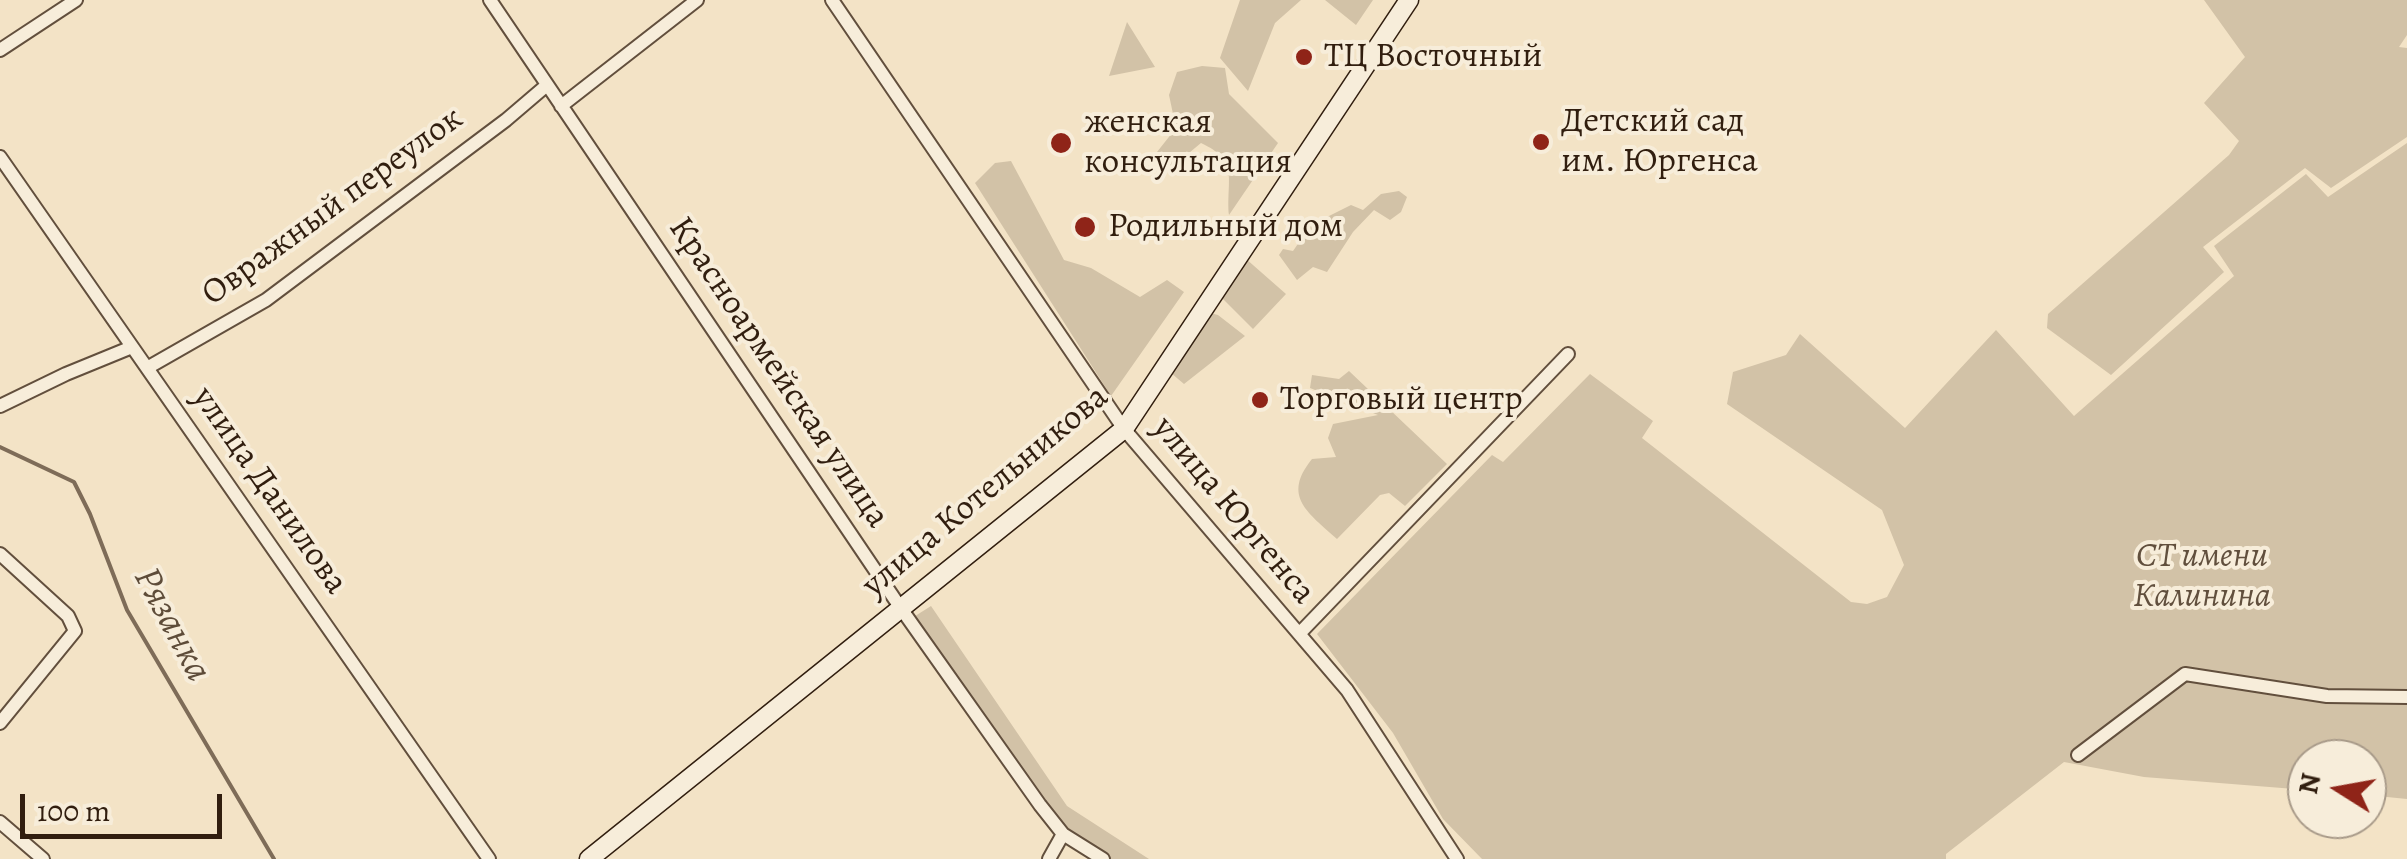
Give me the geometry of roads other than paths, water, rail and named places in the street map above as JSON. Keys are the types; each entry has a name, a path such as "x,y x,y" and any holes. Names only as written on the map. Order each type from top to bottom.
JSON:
{"street":[{"path":"0,50 76,0"},
{"name":"Красноармейская улица","path":"490,0 900,607 1063,834 1103,859"},
{"path":"561,106 696,0"},
{"name":"улица Юргенса","path":"832,0 1124,428 1347,690 1457,859"},
{"name":"улица Котельникова","path":"588,859 1124,428 1409,0"},
{"name":"Овражный переулок","path":"147,368 266,300 506,120 546,85"},
{"name":"улица Данилова","path":"0,157 489,859"},
{"path":"0,406 132,347"},
{"path":"1299,634 1568,354"},
{"path":"0,554 68,616 75,632 0,724"},
{"path":"2078,756 2186,674 2327,696 2407,697"},
{"path":"0,822 43,859"},
{"path":"1049,859 1063,834"}],"waterway":[{"name":"Рязанка","path":"0,447 74,482 127,610 274,859"}],"place":[{"name":"ТЦ Восточный","path":"1304,57"},
{"name":"Детский сад им. Юргенса","path":"1541,142"},
{"name":"женская консультация","path":"1061,143"},
{"name":"Родильный дом","path":"1085,227"},
{"name":"Торговый центр","path":"1260,400"}],"park label":[{"name":"СТ имени Калинина","path":"2202,577"}]}
